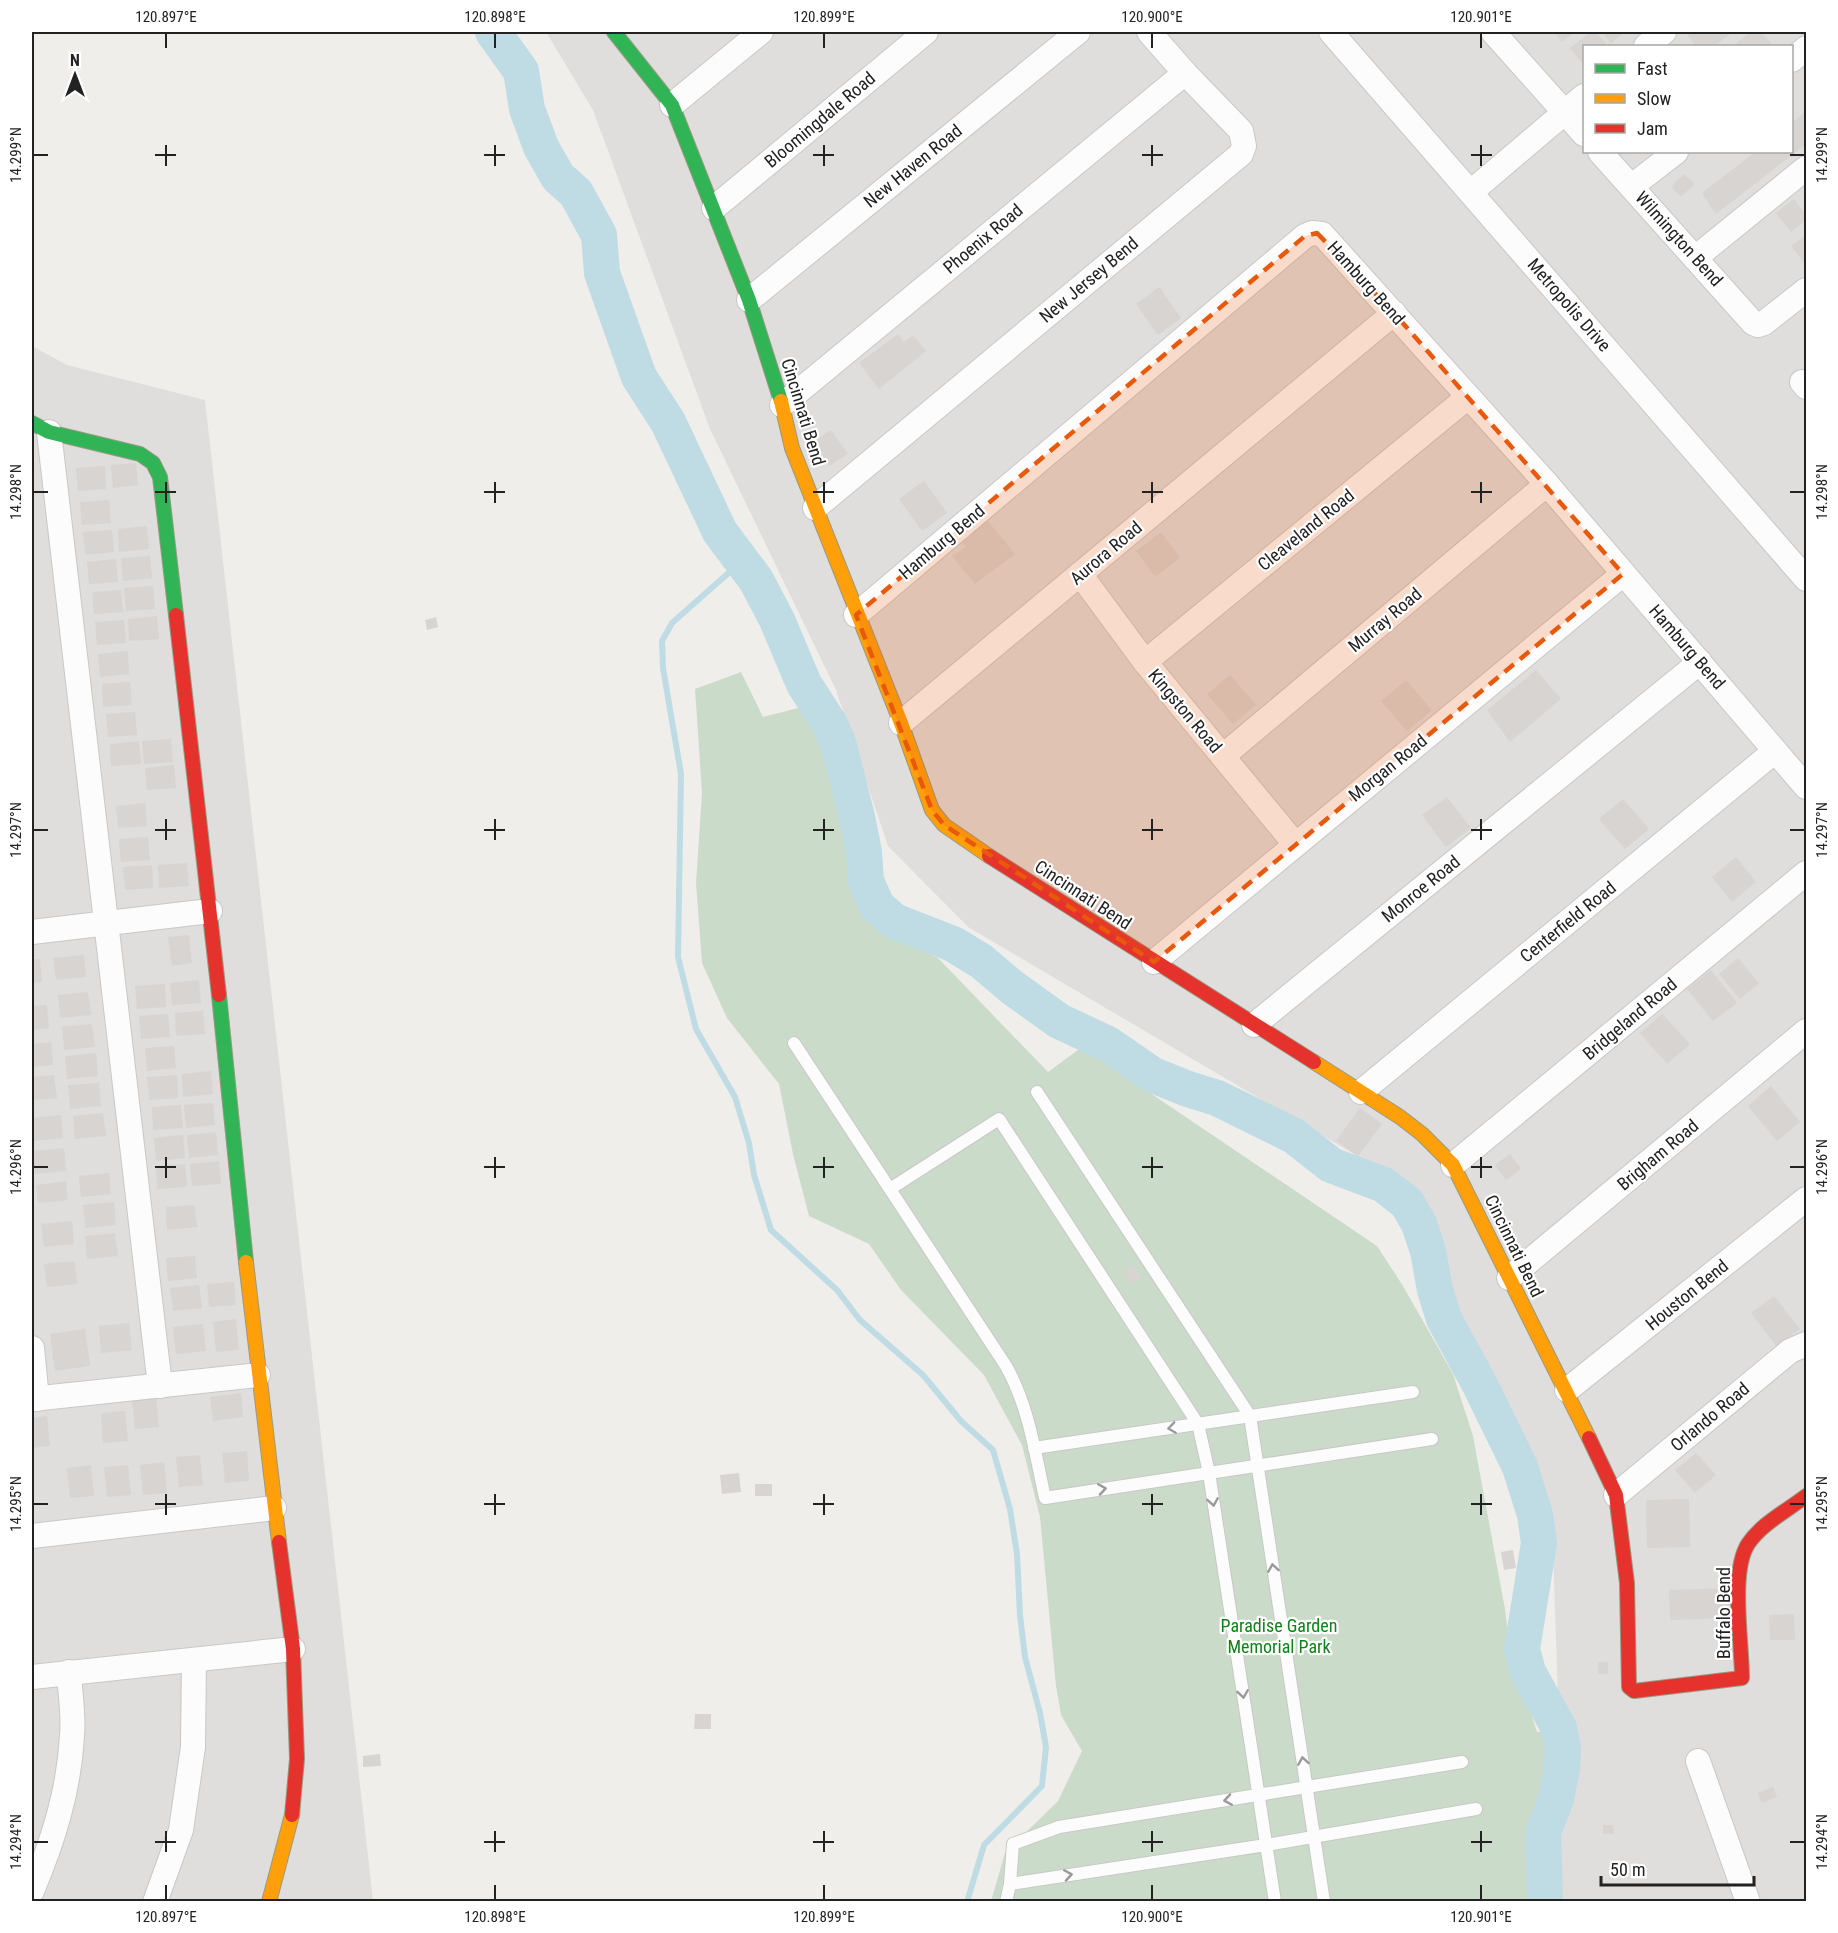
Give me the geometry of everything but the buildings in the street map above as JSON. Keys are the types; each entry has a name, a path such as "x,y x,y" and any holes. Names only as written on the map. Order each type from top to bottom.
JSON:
{"street":[{"name":"Cincinnati Bend","path":"614,32 672,105 749,300 782,405 792,447 932,810 944,825 959,837 1400,1117 1422,1134 1454,1165 1567,1390 1616,1495 1627,1583 1629,1687"},
{"path":"672,105 761,32"},
{"name":"Bloomingdale Road","path":"714,208 926,32"},
{"name":"New Haven Road","path":"749,300 1078,32"},
{"name":"New Jersey Bend","path":"815,508 1241,154 1244,146 1241,131 1149,32"},
{"name":"Metropolis Drive","path":"1331,32 1806,579"},
{"path":"1647,45 1664,32"},
{"path":"1500,34 1583,133"},
{"path":"1793,58 1806,48"},
{"name":"Phoenix Road","path":"782,405 1185,73"},
{"path":"1471,192 1583,97"},
{"name":"Wilmington Bend","path":"1601,153 1754,323 1758,325 1764,323 1806,290"},
{"path":"1632,186 1675,153"},
{"path":"1695,258 1806,168"},
{"name":"Hamburg Bend","path":"856,615 1305,236 1312,233 1322,234 1547,484 1806,788"},
{"name":"Aurora Road","path":"900,723 1394,313"},
{"name":"Cleaveland Road","path":"1145,662 1468,397"},
{"path":"160,1386 106,923 40,427 140,454 153,463 160,477 210,911 258,1376 293,1649 297,1759 294,1800 276,1899"},
{"name":"Murray Road","path":"1223,756 1547,484"},
{"name":"Kingston Road","path":"1080,574 1145,662 1295,844"},
{"name":"Morgan Road","path":"1154,962 1623,574"},
{"name":"Monroe Road","path":"1254,1025 1700,662"},
{"name":"Centerfield Road","path":"1361,1092 1776,751"},
{"name":"Bridgeland Road","path":"1454,1165 1806,873"},
{"path":"32,932 210,911"},
{"name":"Brigham Road","path":"1509,1278 1806,1031"},
{"name":"Houston Bend","path":"1567,1390 1806,1199"},
{"name":"Orlando Road","path":"1616,1495 1790,1351 1806,1344"},
{"path":"32,1348 34,1399 258,1376"},
{"name":"Buffalo Bend","path":"1629,1687 1634,1690 1742,1678 1739,1585 1742,1558 1748,1544 1776,1518 1806,1496"},
{"path":"32,1536 274,1508"},
{"path":"32,1677 293,1649"},
{"path":"155,1902 181,1830 193,1746 194,1660"},
{"path":"32,1891 51,1844 65,1793 73,1735 69,1672"},
{"path":"1698,1761 1748,1902"}],"lane":[{"path":"794,1043 1010,1372 1026,1412 1045,1498 1432,1439"},
{"path":"1037,1092 1250,1416 1324,1902"},
{"path":"890,1189 999,1119 1198,1424 1209,1473 1275,1902"},
{"path":"1034,1448 1413,1392"},
{"path":"1006,1902 1010,1884 1013,1844 1059,1827 1462,1762"},
{"path":"1010,1884 1266,1845 1476,1809"}],"highlighted area":[{"path":"1317,233 1394,313 1623,574 1154,962 944,825 932,810 856,615 1305,236"}],"shaded area":[{"path":"546,32 1806,32 1806,1901 1545,1901 1543,1832 1556,1799 1563,1748 1559,1728 1552,1522 1445,1292 1431,1214 1359,1157 968,927 888,846 836,690 710,429 593,110"},
{"path":"32,346 67,365 205,400 373,1901 32,1901"}],"green space":[{"name":"Paradise Garden Memorial Park","path":"741,672 763,717 806,706 844,788 858,832 858,881 861,908 879,930 938,958 1048,1072 1082,1047 1377,1246 1403,1286 1453,1374 1473,1436 1505,1609 1513,1674 1530,1710 1537,1732 1559,1728 1563,1748 1562,1769 1556,1799 1543,1832 1545,1901 991,1901 1005,1853 1058,1801 1082,1751 1061,1715 1056,1686 1040,1517 1022,1445 984,1375 901,1290 869,1244 809,1216 793,1154 779,1084 727,1018 702,963 696,883 702,793 695,689"}],"waterway":[{"path":"493,32 521,71 527,109 541,147 558,177 576,193 599,235 602,273 639,377 668,422 720,532 756,580 777,620 804,684 831,726 839,746 857,817 864,852 866,881 877,906 894,921 953,944 981,961 1013,988 1059,1021 1108,1044 1153,1075 1217,1098 1294,1136 1331,1165 1384,1185 1407,1203 1419,1224 1428,1251 1435,1290 1444,1319 1480,1385 1520,1467 1535,1515 1539,1543 1522,1649 1528,1672 1559,1728 1563,1748 1562,1769 1556,1799 1543,1832 1545,1902"},
{"path":"742,561 672,623 662,641 663,668 681,774 678,957 696,1029 735,1097 749,1143 754,1175 771,1230 837,1290 860,1320 923,1375 961,1421 993,1450 1010,1509 1017,1554 1025,1657 1040,1713 1046,1747 1042,1786 984,1845 967,1902"}],"traffic: fast":[{"path":"614,32 672,105 749,300 781,401"},
{"path":"32,423 49,432 140,454 153,463 160,477 176,615"},
{"path":"219,995 246,1262"}],"traffic: slow":[{"path":"781,401 792,448 901,723 932,810 944,825 989,856"},
{"path":"1314,1062 1400,1117 1422,1134 1453,1165 1589,1438"},
{"path":"246,1262 279,1542"},
{"path":"269,1902 292,1815"}],"traffic: jam":[{"path":"176,615 219,995"},
{"path":"989,856 1314,1062"},
{"path":"1589,1438 1616,1495 1627,1583 1629,1687 1634,1691 1742,1678 1738,1589 1743,1556 1748,1544 1760,1530 1806,1496"},
{"path":"279,1542 293,1649 297,1759 292,1815"}]}
